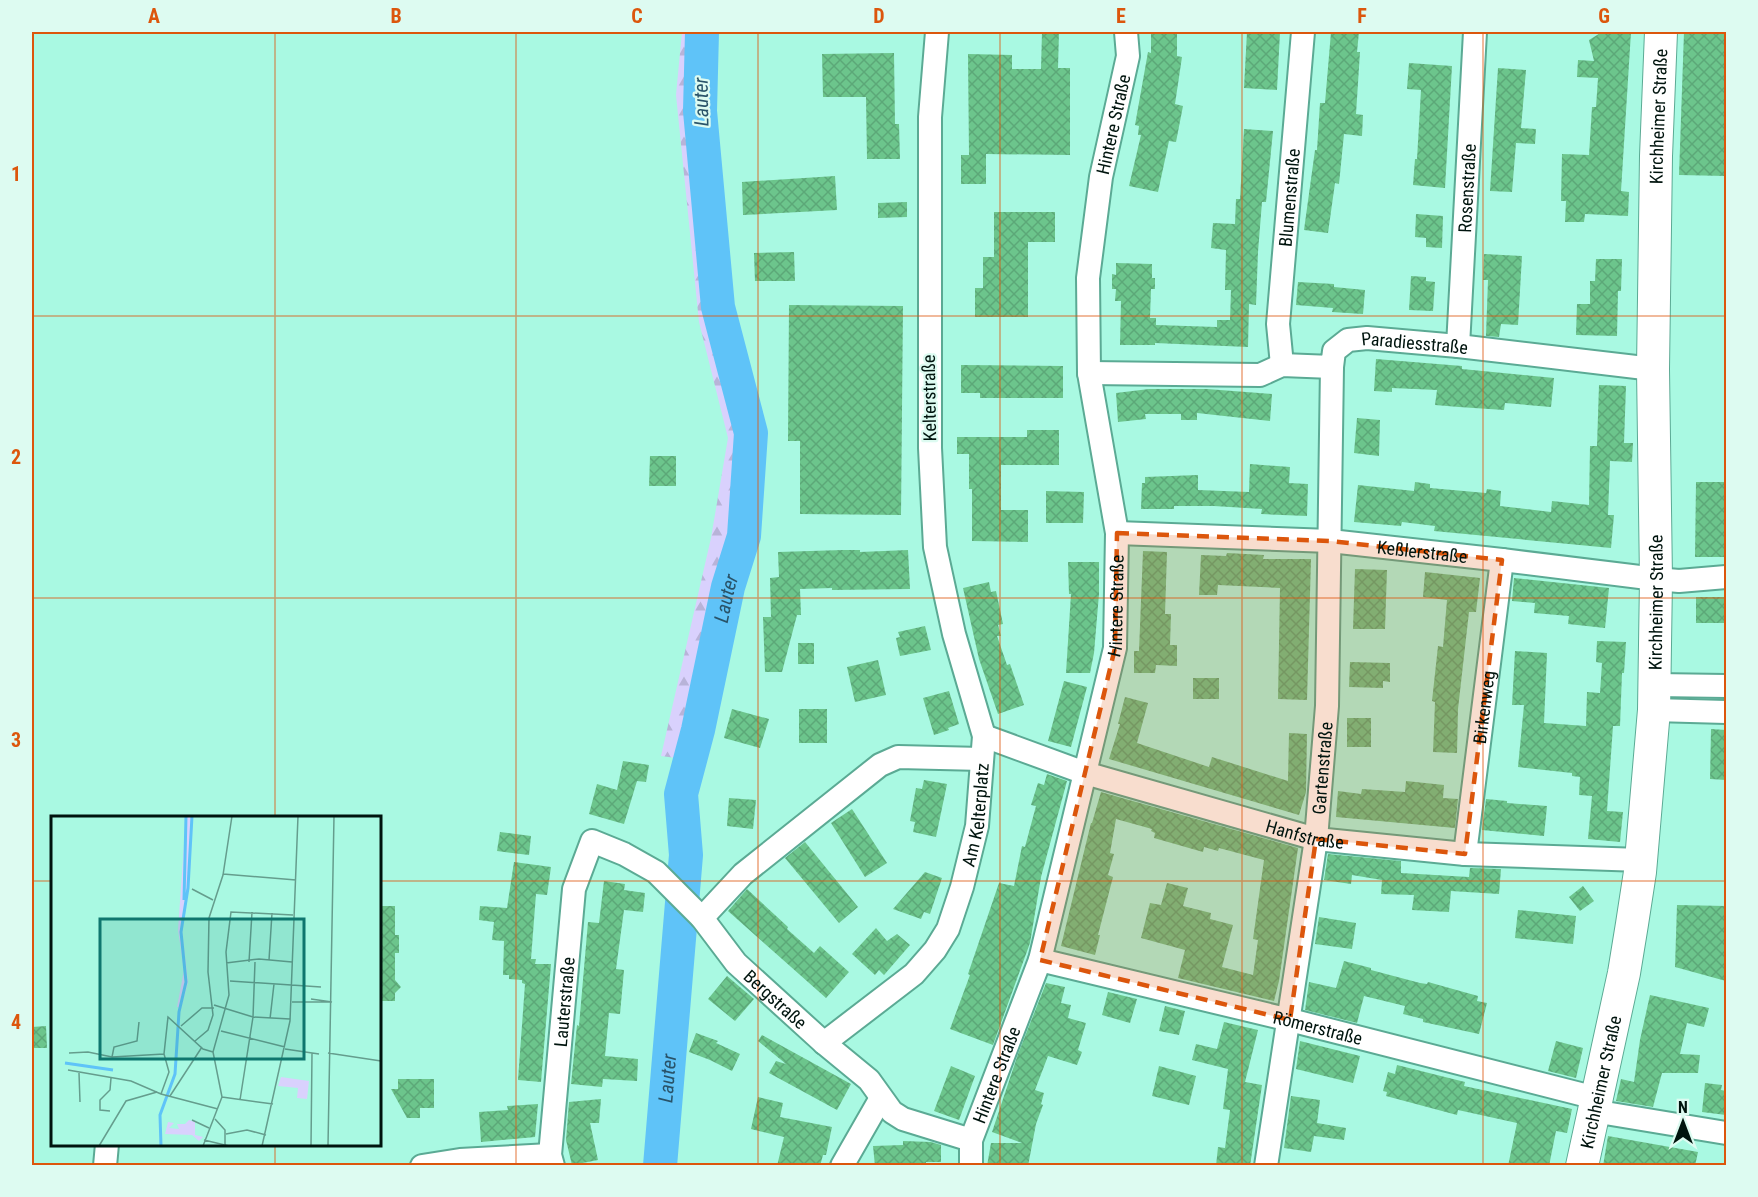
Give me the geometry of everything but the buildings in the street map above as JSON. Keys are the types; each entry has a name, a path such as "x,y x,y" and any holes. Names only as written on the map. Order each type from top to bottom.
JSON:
{"street":[{"name":"Kelterstraße","path":"937,32 930,117 928,307 930,448 935,546 954,634 984,736 982,759"},
{"name":"Hintere Straße","path":"971,1166 971,1140 1040,960 1115,648 1117,533 1089,373 1088,278 1101,177 1128,56 1126,32"},
{"name":"Blumenstraße","path":"1282,365 1278,324 1302,32"},
{"name":"Rosenstraße","path":"1458,346 1474,32"},
{"name":"Kirchheimer Straße","path":"1582,1166 1624,973 1641,860 1655,698 1653,369 1656,156 1661,32"},
{"name":"Paradiesstraße","path":"1332,367 1334,351 1348,340 1367,338 1458,346 1653,369"},
{"path":"1089,373 1260,375 1282,365 1332,367"},
{"name":"Gartenstraße","path":"1266,1166 1316,839 1327,706 1332,367"},
{"name":"Keßlerstraße","path":"1117,533 1330,542 1679,581 1726,577"},
{"name":"Birkenweg","path":"1465,854 1502,560"},
{"path":"1655,698 1726,686"},
{"path":"1655,698 1726,712"},
{"name":"Hanfstraße","path":"984,736 1084,773 1316,839 1465,854 1641,860"},
{"name":"Am Kelterplatz","path":"702,918 743,874 880,765 898,757 982,759 977,826 962,887 948,928 935,950 914,974 824,1043"},
{"name":"Bergstraße","path":"592,840 656,872 702,918 736,963 824,1043 869,1080 892,1112 903,1119 971,1140"},
{"name":"Lauterstraße","path":"552,1160 574,889 592,840"},
{"name":"Römerstraße","path":"1040,960 1290,1020 1595,1105 1726,1133"},
{"path":"842,1166 881,1098"},
{"path":"105,1166 107,1146"},
{"path":"422,1166 460,1160 552,1160"}],"highlighted area":[{"path":"1117,533 1330,541 1502,560 1465,854 1316,839 1290,1020 1040,960 1115,648"}],"green space":[{"path":"682,32 711,32 709,112 727,307 762,434 756,536 699,761 661,756 711,538 728,438 699,322 676,95"}],"waterway":[{"name":"Lauter","path":"660,1166 686,855 681,794 698,730 728,587 744,536 751,433 718,307 700,111 702,32"}]}
